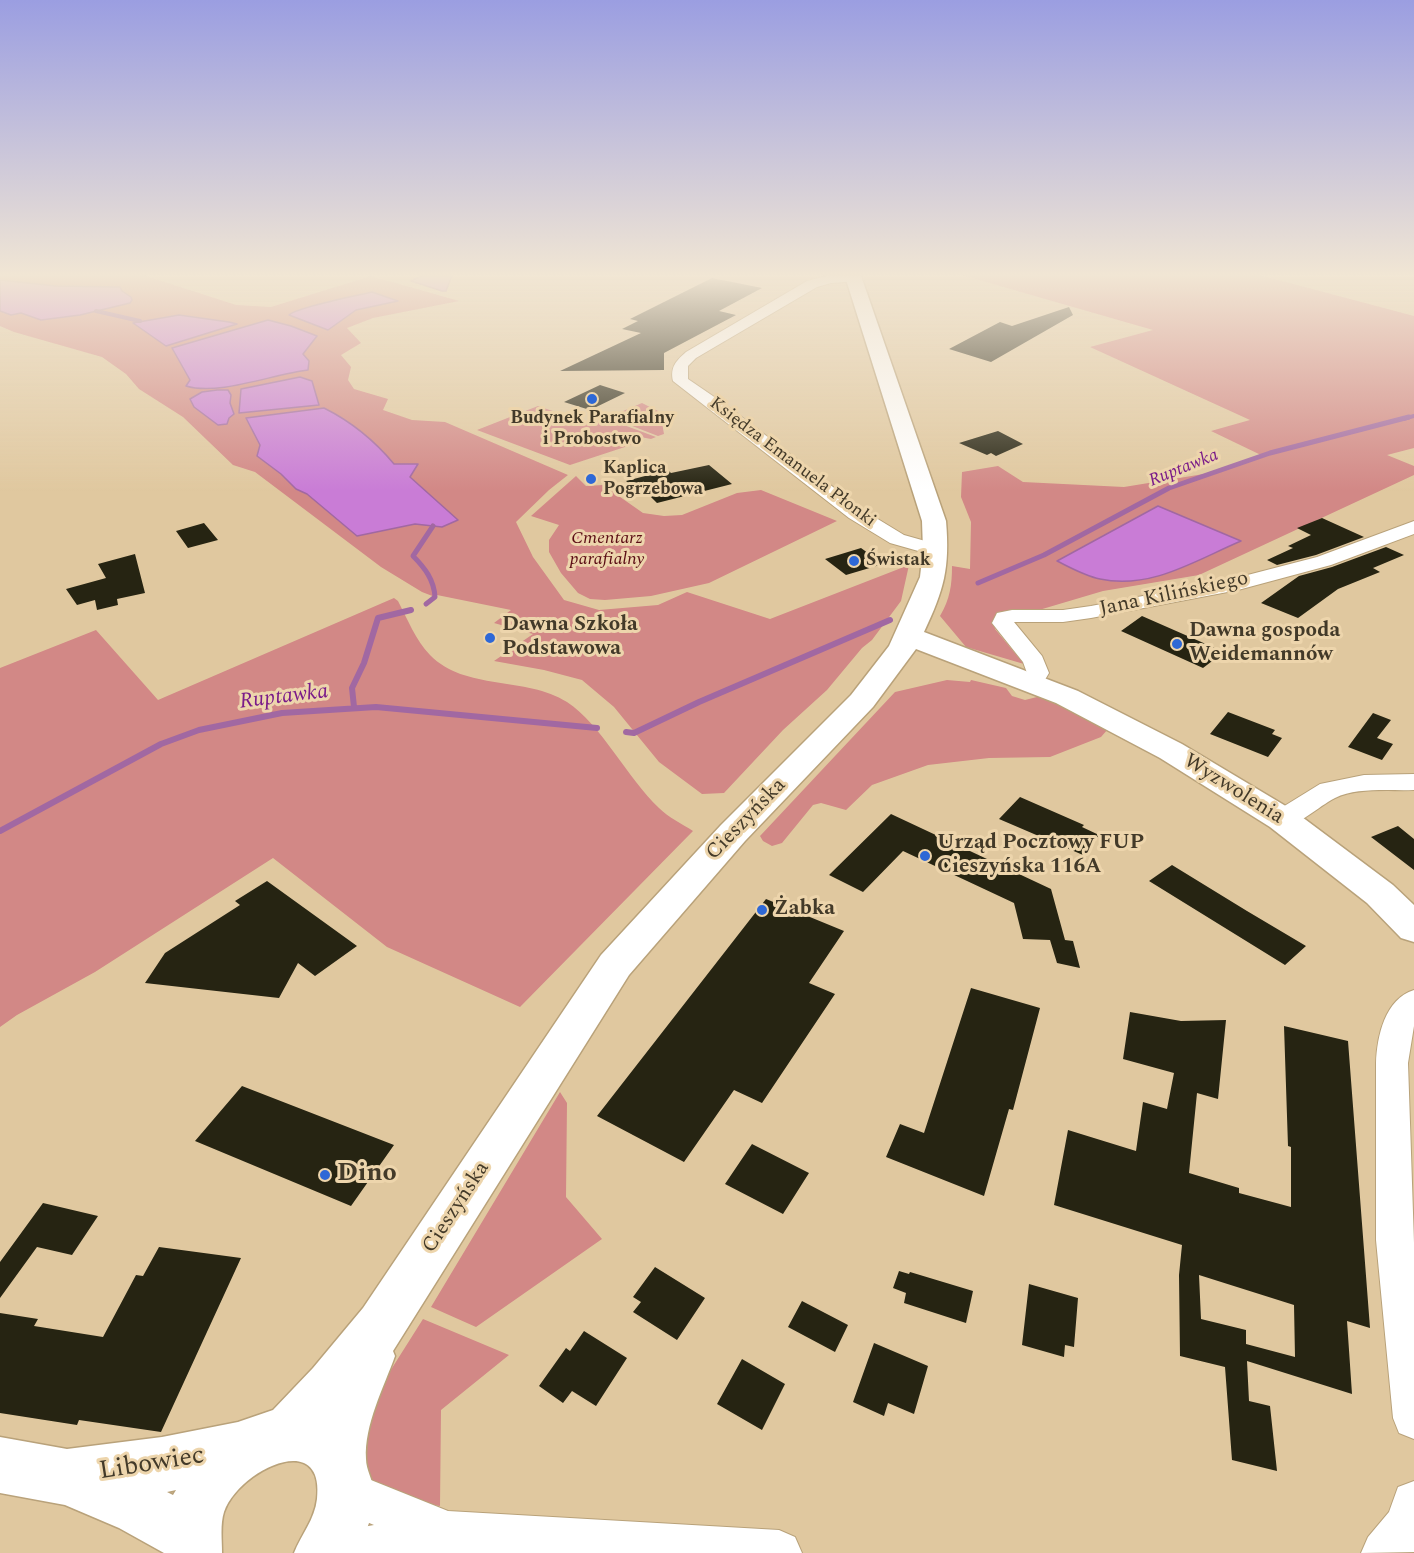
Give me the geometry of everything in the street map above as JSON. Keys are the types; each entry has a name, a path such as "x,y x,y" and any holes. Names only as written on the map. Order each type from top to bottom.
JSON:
{"main road":[{"name":"Cieszyńska","path":"289,1433 332,1387 381,1326 615,965 733,833 862,701 901,647 929,589 936,550 935,531 928,494 877,345"},
{"name":"Wyzwolenia","path":"901,647 1032,682 1098,712 1171,752 1282,819 1380,894 1414,928"},
{"name":"Cieszyńska","path":"324,1553 337,1530 344,1511 342,1430 381,1326"},
{"path":"192,1544 194,1516 200,1497 223,1463 238,1450 263,1437 289,1433 313,1437 323,1443 342,1476"},
{"name":"Libowiec","path":"66,1477 162,1465 238,1450"},
{"name":"Libowiec","path":"0,1465 66,1477 139,1508 192,1544"}],"street":[{"name":"Księdza Emanuela Płonki","path":"708,345 681,365 679,373 681,381 720,408 856,514 897,539 936,550"},
{"name":"Jana Kilińskiego","path":"1032,682 1038,673 1034,662 1003,623 1005,618 1063,616 1091,612 1238,584 1324,561 1414,527"},
{"path":"1282,819 1329,790 1364,783 1414,782"},
{"path":"1414,1002 1398,1021 1393,1041 1392,1063 1395,1240 1414,1418"},
{"path":"342,1476 448,1533"},
{"path":"1384,1553 1408,1524 1414,1503"},
{"path":"346,1553 448,1533 779,1553"}],"green space":[{"path":"61,345 357,345 341,355 351,367 348,380 354,389 388,399 383,410 412,420 445,422 568,475 516,522 533,557 564,600 599,610 658,605 687,592 770,619 909,565 901,601 872,640 862,648 827,690 783,730 724,793 702,794 659,762 614,707 582,680 494,661 533,634 494,623 511,610 437,595 435,597 422,592 381,567 255,472 233,465 183,417 139,389 126,374 102,357"},
{"path":"1414,345 1414,448 1387,455 1414,466 1414,475 1199,575 1103,591 1039,610 997,612 995,629 1024,664 966,647 940,616 950,592 952,566 970,569 971,522 961,497 962,472 998,466 1023,482 1124,487 1222,471 1263,456 1211,431 1250,420 1090,347"},
{"path":"642,403 660,412 664,434 658,436 609,417"},
{"path":"538,406 591,424 605,418 656,437 651,439 630,435 627,437 634,444 570,465 477,430"},
{"name":"Cmentarz parafialny","path":"576,476 586,486 603,485 643,513 664,516 682,515 737,493 761,490 837,521 709,583 651,596 590,599 578,593 561,573 549,552 549,540 559,525 531,516"},
{"path":"394,598 398,601 425,649 444,666 478,679 551,694 567,702 591,724 659,808 693,831 520,1007 387,947 273,858 95,972 17,1015 0,1027 0,668 96,630 158,700"},
{"path":"947,680 970,682 971,680 1006,688 1012,696 1025,700 1041,696 1108,729 1101,737 1050,757 989,758 928,765 872,785 846,810 821,803 813,805 782,843 772,846 763,841 760,836 895,692"},
{"path":"560,1092 567,1103 566,1197 602,1239 476,1327 431,1307"},
{"path":"423,1319 509,1355 441,1410 440,1506 375,1498 351,1433"}],"shaded area":[{"path":"181,345 310,345 303,354 309,361 308,370 230,386 199,388 186,386 190,380 172,348"},
{"path":"300,377 312,381 319,405 239,413 241,389"},
{"path":"228,390 231,395 230,403 234,414 229,418 227,424 218,425 194,407 190,399 202,392"},
{"path":"324,408 362,432 394,464 418,464 410,477 458,520 442,527 415,524 357,536 257,456 260,445 246,418"},
{"path":"1158,506 1241,541 1173,571 1137,580 1119,581 1094,578 1057,561"}],"building":[{"path":"614,345 678,345 664,353 664,370 560,371"},
{"path":"956,345 1020,345 991,362 949,349"},
{"name":"Budynek Parafialny i Probostwo","path":"600,385 625,393 590,410 564,402"},
{"path":"998,431 1023,444 996,456 991,453 987,455 959,443"},
{"path":"709,465 732,484 657,503 650,496 644,497 626,481 668,470 671,473"},
{"path":"1322,518 1364,537 1316,555 1277,565 1267,560 1293,548 1288,546 1311,535 1297,528"},
{"path":"204,523 218,540 188,548 176,531"},
{"path":"1386,547 1404,555 1373,568 1380,572 1338,589 1298,618 1261,603 1299,576 1332,567"},
{"name":"Świstak","path":"861,548 883,564 846,575 825,559"},
{"path":"135,554 145,593 117,599 118,605 97,610 95,600 77,605 66,589 106,578 98,564"},
{"name":"Dawna gospoda Weidemannów","path":"1142,616 1224,652 1203,668 1121,631"},
{"path":"1228,712 1275,730 1272,734 1282,738 1268,757 1210,734"},
{"path":"1373,713 1391,720 1377,738 1393,744 1382,760 1348,747"},
{"path":"1020,797 1084,825 1082,827 1099,835 1083,855 999,819"},
{"path":"891,814 1051,889 1065,940 1073,941 1080,968 1057,963 1050,940 1023,939 1014,903 903,851 863,892 829,875"},
{"path":"1398,826 1414,839 1414,870 1371,837"},
{"path":"1172,865 1306,946 1285,965 1149,881"},
{"path":"267,881 357,946 315,976 298,963 279,998 145,983 165,953 240,905 235,901"},
{"path":"766,899 844,931 809,983 835,994 762,1103 734,1090 684,1162 597,1116"},
{"path":"971,988 1040,1008 1013,1110 1009,1109 984,1196 886,1157 900,1124 924,1133"},
{"path":"1130,1012 1181,1021 1226,1020 1218,1099 1197,1093 1189,1173 1239,1188 1239,1193 1291,1207 1291,1147 1288,1146 1284,1026 1348,1041 1370,1328 1347,1321 1352,1394 1247,1361 1249,1401 1270,1406 1277,1471 1232,1460 1225,1367 1180,1356 1179,1275 1182,1245 1054,1205 1068,1130 1136,1151 1143,1102 1167,1109 1174,1073 1123,1059","holes":["1199,1275 1294,1305 1295,1357 1246,1344 1246,1330 1201,1319"]},
{"name":"Dino","path":"242,1086 394,1145 351,1206 195,1141"},
{"path":"752,1144 809,1173 783,1214 725,1184"},
{"path":"43,1203 98,1216 72,1255 37,1247 0,1298 0,1262"},
{"path":"159,1247 241,1258 161,1432 79,1420 77,1425 0,1413 0,1313 38,1319 34,1326 103,1337 136,1275 143,1276"},
{"path":"655,1267 705,1298 677,1340 633,1312 641,1302 633,1297"},
{"path":"899,1271 909,1274 910,1272 973,1291 966,1323 904,1303 906,1293 893,1288"},
{"path":"1029,1284 1078,1298 1074,1347 1065,1345 1064,1357 1022,1345"},
{"path":"802,1301 848,1325 835,1352 788,1327"},
{"path":"584,1331 627,1358 596,1406 572,1391 563,1403 539,1386 566,1348 570,1351"},
{"path":"874,1343 928,1366 914,1414 888,1403 884,1416 853,1402"},
{"path":"742,1359 785,1384 762,1430 717,1404"}],"waterway":[{"name":"Ruptawka","path":"1403,419 1414,416"},
{"name":"Ruptawka","path":"978,583 1044,555 1169,488 1270,453 1409,417"},
{"path":"426,604 435,597 433,585 425,570 413,556 433,526"},
{"path":"354,707 352,688 364,663 378,618 411,610"},
{"name":"Ruptawka","path":"626,732 634,733 699,702 890,620"},
{"name":"Ruptawka","path":"0,831 161,744 199,730 282,713 376,707 597,728"}],"place":[{"name":"Budynek Parafialny i Probostwo","path":"592,399"},
{"name":"Kaplica Pogrzebowa","path":"591,479"},
{"name":"Świstak","path":"854,561"},
{"name":"Dawna Szkoła Podstawowa","path":"490,638"},
{"name":"Dawna gospoda Weidemannów","path":"1177,644"},
{"name":"Urząd Pocztowy FUP Cieszyńska 116A","path":"925,856"},
{"name":"Żabka","path":"762,910"},
{"name":"Dino","path":"325,1175"}]}
